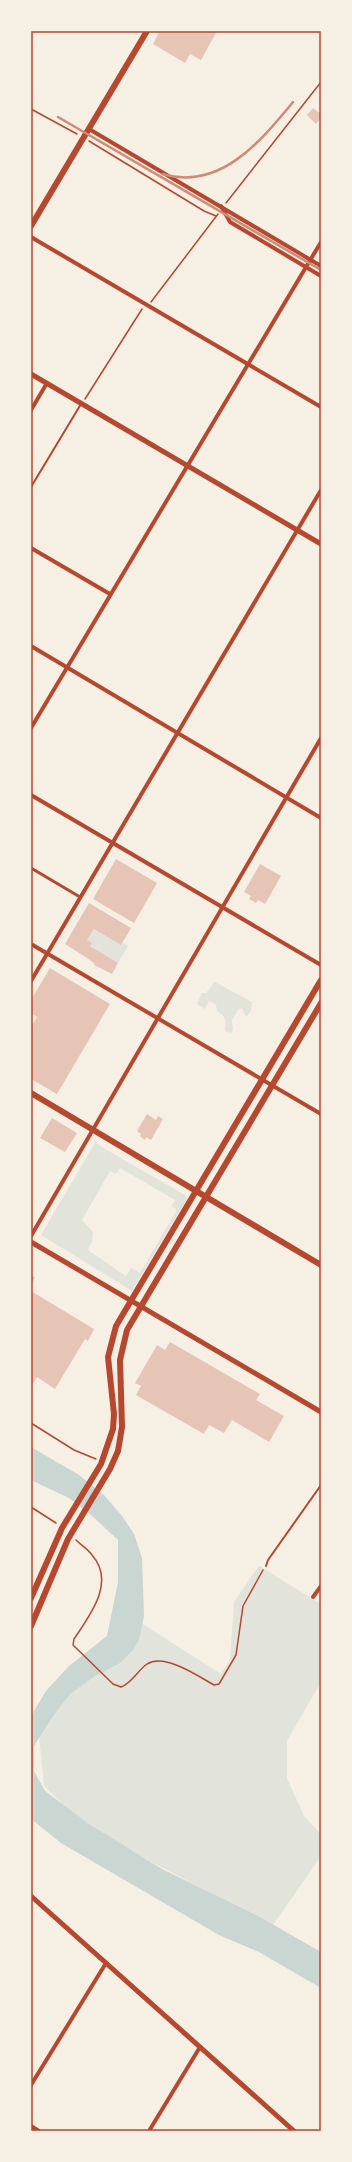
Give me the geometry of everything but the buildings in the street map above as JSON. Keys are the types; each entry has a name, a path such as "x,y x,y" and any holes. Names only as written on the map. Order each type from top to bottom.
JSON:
{"main road":[{"path":"31,226 147,31"},
{"path":"31,1598 60,1527 99,1462 113,1424 108,1357 116,1326 321,980"},
{"path":"31,1626 71,1537 110,1469 118,1452 121,1436 120,1360 127,1330 207,1198 321,1003"},
{"path":"31,1093 321,1265"}],"street":[{"path":"89,129 219,204 223,208 321,266"},
{"path":"223,208 230,222 321,276"},
{"path":"31,237 146,306 321,407"},
{"path":"31,728 321,242"},
{"path":"31,374 321,544"},
{"path":"31,410 47,383"},
{"path":"31,981 321,490"},
{"path":"31,548 110,594"},
{"path":"31,646 321,818"},
{"path":"31,1236 321,738"},
{"path":"31,795 321,965"},
{"path":"31,868 80,897"},
{"path":"31,944 321,1114"},
{"path":"31,1242 321,1412"},
{"path":"313,1597 321,1586"},
{"path":"31,1896 294,2131"},
{"path":"31,2086 106,1963"},
{"path":"149,2131 200,2048"},
{"path":"31,2126 39,2131"}],"lane":[{"path":"31,487 82,403"},
{"path":"266,1566 268,1560 321,1485"}],"path":[{"path":"82,403 139,312 156,298 216,216 321,82"},
{"path":"31,109 84,137 204,211 216,216"},
{"path":"31,1423 74,1450 99,1462"},
{"path":"31,1507 60,1527"},
{"path":"71,1537 92,1554 97,1561 100,1568 102,1583 99,1597 74,1639 73,1645 76,1650 112,1684 121,1687 125,1686 147,1664 156,1661 167,1662 214,1685 219,1684 236,1655 243,1606 266,1566"}],"shaded area":[{"path":"94,929 121,945 123,943 128,946 118,963 90,946 92,943 87,940"},
{"path":"215,982 252,1002 251,1011 246,1017 242,1008 238,1010 232,1020 233,1030 231,1033 225,1031 225,1019 217,1011 216,1005 209,1001 205,1009 197,1004 202,993 206,993"},
{"path":"96,1141 100,1146 185,1195 187,1199 132,1291 41,1235","holes":["120,1168 175,1200 172,1206 177,1210 140,1273 131,1268 126,1276 88,1250 92,1241 93,1232 82,1220 110,1171 116,1174"]},
{"path":"31,1447 79,1475 104,1495 122,1516 134,1534 142,1558 144,1616 139,1640 133,1650 120,1663 95,1676 70,1694 51,1719 34,1746 34,1771 45,1791 89,1824 162,1869 258,1916 321,1952 321,1988 259,1952 219,1935 61,1843 31,1819 31,1716 46,1691 69,1666 107,1636 118,1582 118,1540 90,1514 69,1498 31,1480"},
{"path":"259,1566 321,1604 321,1682 287,1741 287,1778 304,1816 321,1834 321,1856 273,1925 88,1829 44,1786 38,1725 133,1618 221,1674 230,1660 234,1602"}],"railway":[{"path":"162,174 183,177 202,176 220,169 237,159 252,147 267,133 293,102"},
{"path":"58,117 321,270"}]}
